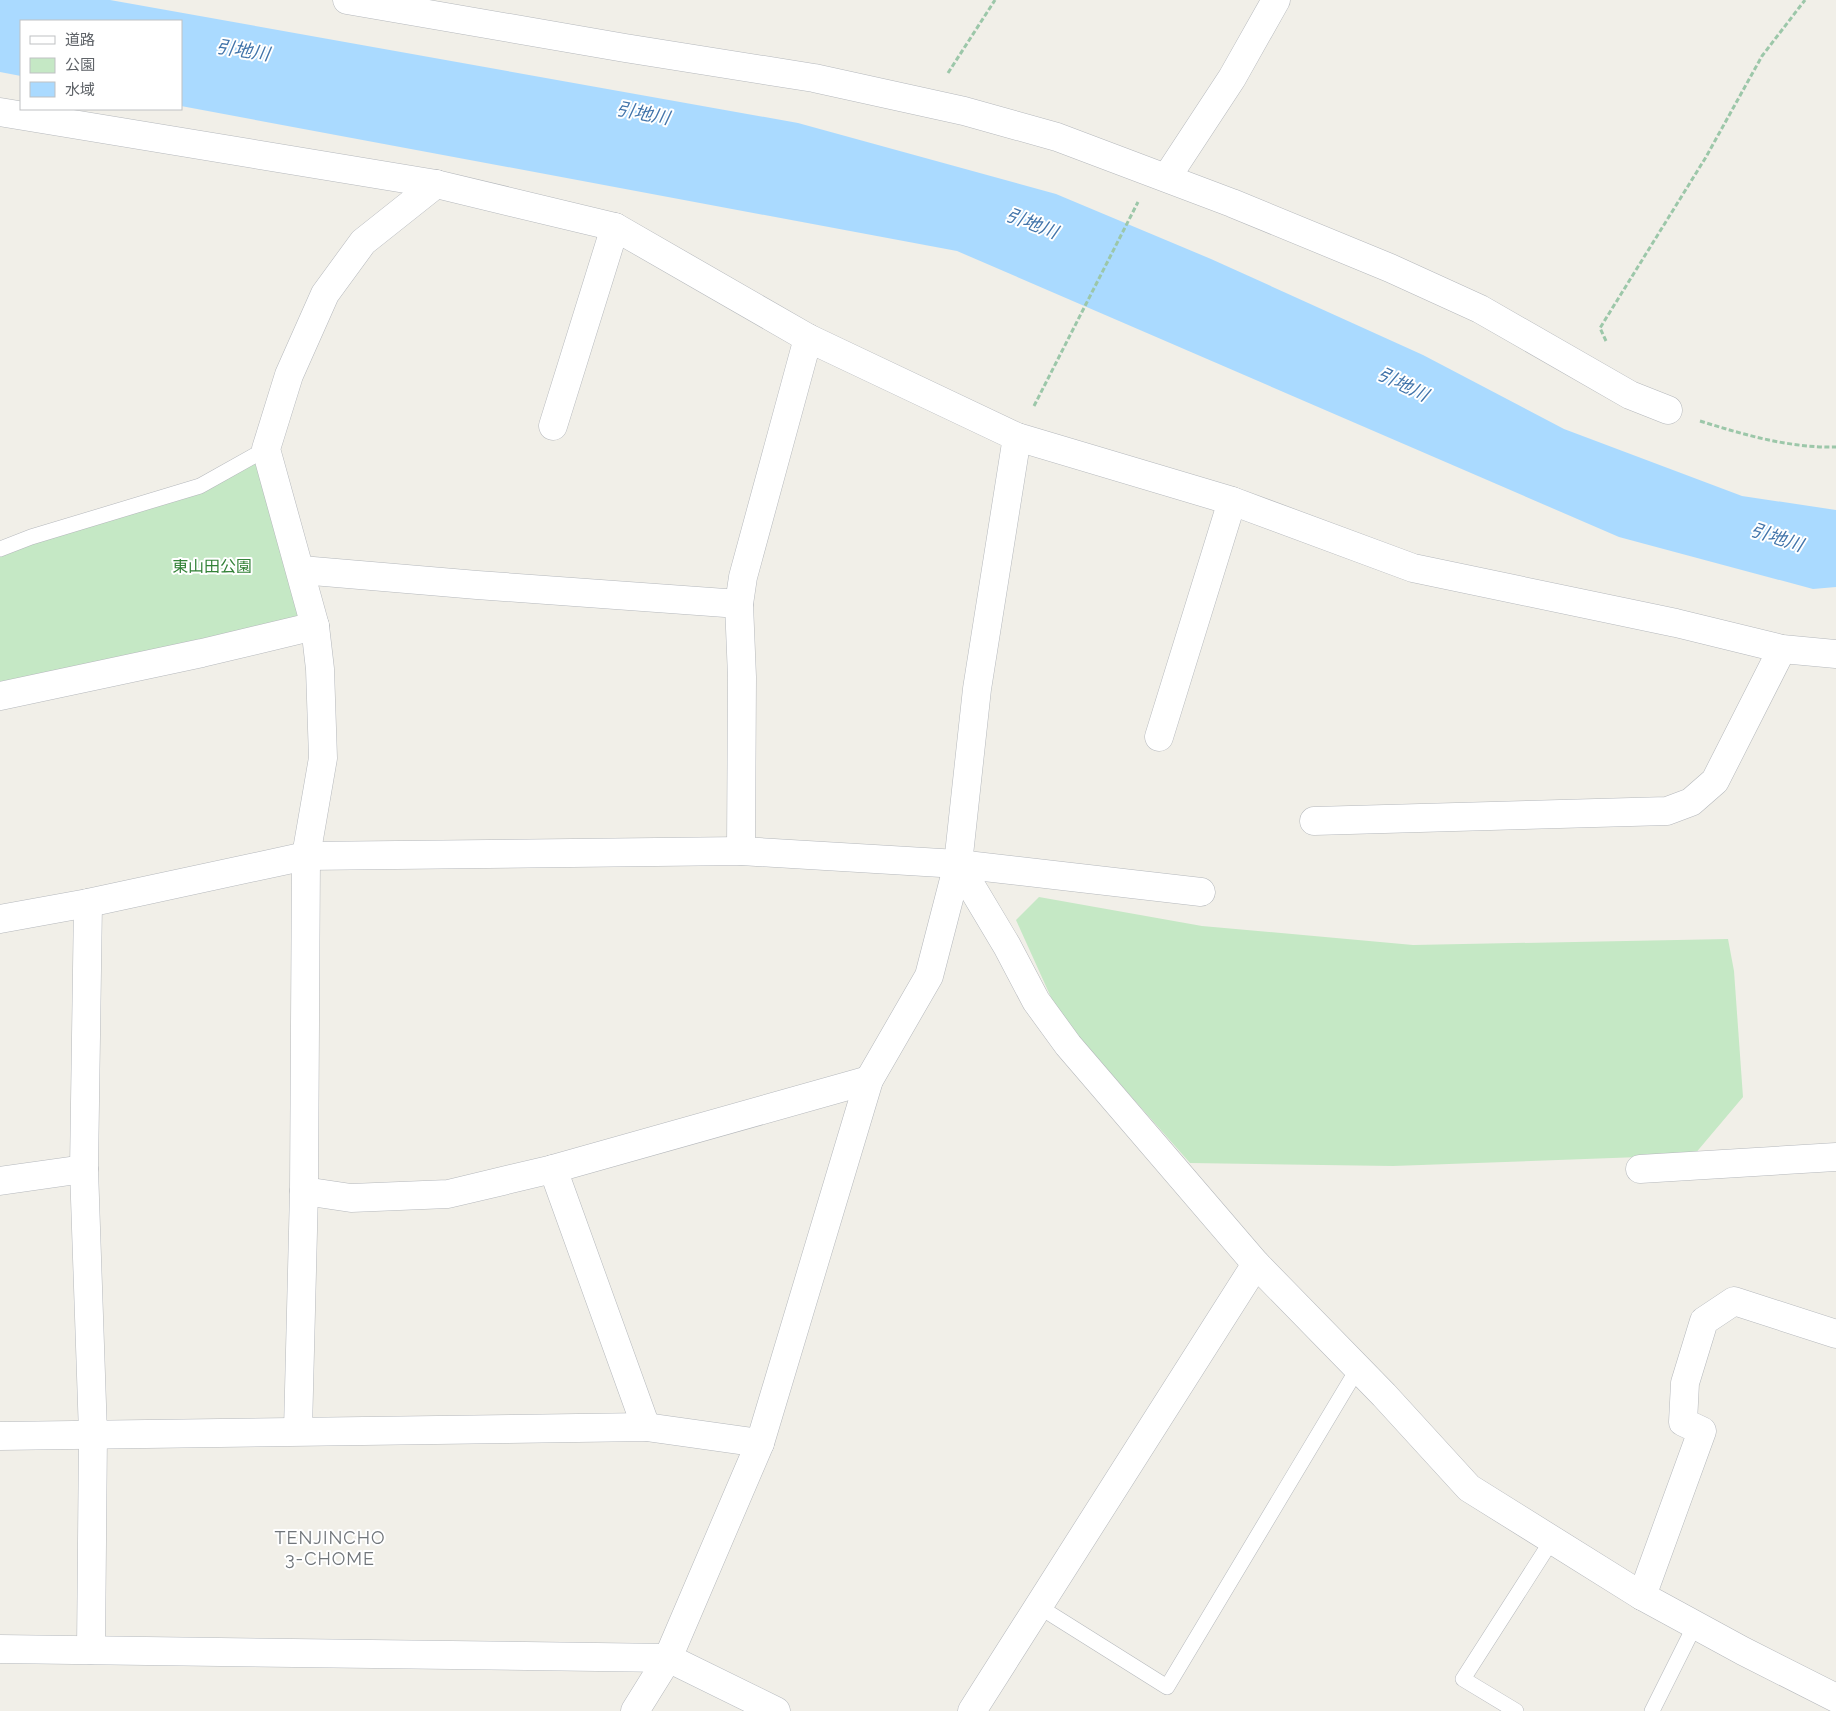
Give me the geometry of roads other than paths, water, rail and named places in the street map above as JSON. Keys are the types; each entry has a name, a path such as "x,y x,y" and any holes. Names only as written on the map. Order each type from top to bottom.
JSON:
{"street":[{"path":"347,0 625,48 814,78 964,111 1057,137 1167,177 1390,268 1480,310 1630,395 1668,410"},
{"path":"1167,177 1232,78 1276,0"},
{"path":"0,112 436,184 616,227 808,338 1017,437 1232,501 1413,568 1676,623 1782,649 1836,654"},
{"path":"298,1430 304,1191 306,856 323,758 320,669 315,626 266,449 289,375 325,294 364,242 436,184"},
{"path":"553,426 616,227"},
{"path":"741,851 742,676 739,604 746,567 808,338"},
{"path":"635,1711 668,1658 760,1443 869,1080 928,976 958,864 976,689 1017,437"},
{"path":"1159,737 1232,501"},
{"path":"301,570 739,604"},
{"path":"0,696 202,653 315,626"},
{"path":"1314,821 1667,811 1691,802 1715,781 1782,649"},
{"path":"0,919 88,903 306,856 741,851 958,864 1201,892"},
{"path":"958,864 1007,946 1036,1001 1068,1045 1256,1264 1384,1395 1469,1488 1642,1596 1836,1698"},
{"path":"88,903 84,1170 93,1434 92,1650"},
{"path":"304,1191 351,1198 448,1194 553,1169 869,1080"},
{"path":"1640,1169 1836,1157"},
{"path":"553,1169 646,1427"},
{"path":"0,1181 84,1170"},
{"path":"972,1711 1256,1264"},
{"path":"1642,1596 1702,1431 1683,1422 1685,1382 1704,1322 1734,1300 1836,1334"},
{"path":"0,1436 298,1430 646,1427 760,1443"},
{"path":"0,1649 668,1658 776,1711"}],"lane":[{"path":"0,549 31,537 200,486 266,449"},
{"path":"1038,1606 1167,1687 1358,1368"},
{"path":"1516,1711 1463,1679 1552,1540"},
{"path":"1652,1711 1696,1623"}],"water":[{"name":"引地川","path":"0,0 110,0 798,123 1056,194 1211,259 1423,355 1564,429 1742,496 1836,510 1836,587 1813,589 1619,537 957,251 182,106 182,20 20,20 20,76 0,72"}],"district":[{"name":"TENJINCHO 3-CHOME","path":"330,1547"}],"park label":[{"name":"東山田公園","path":"212,566"}]}
